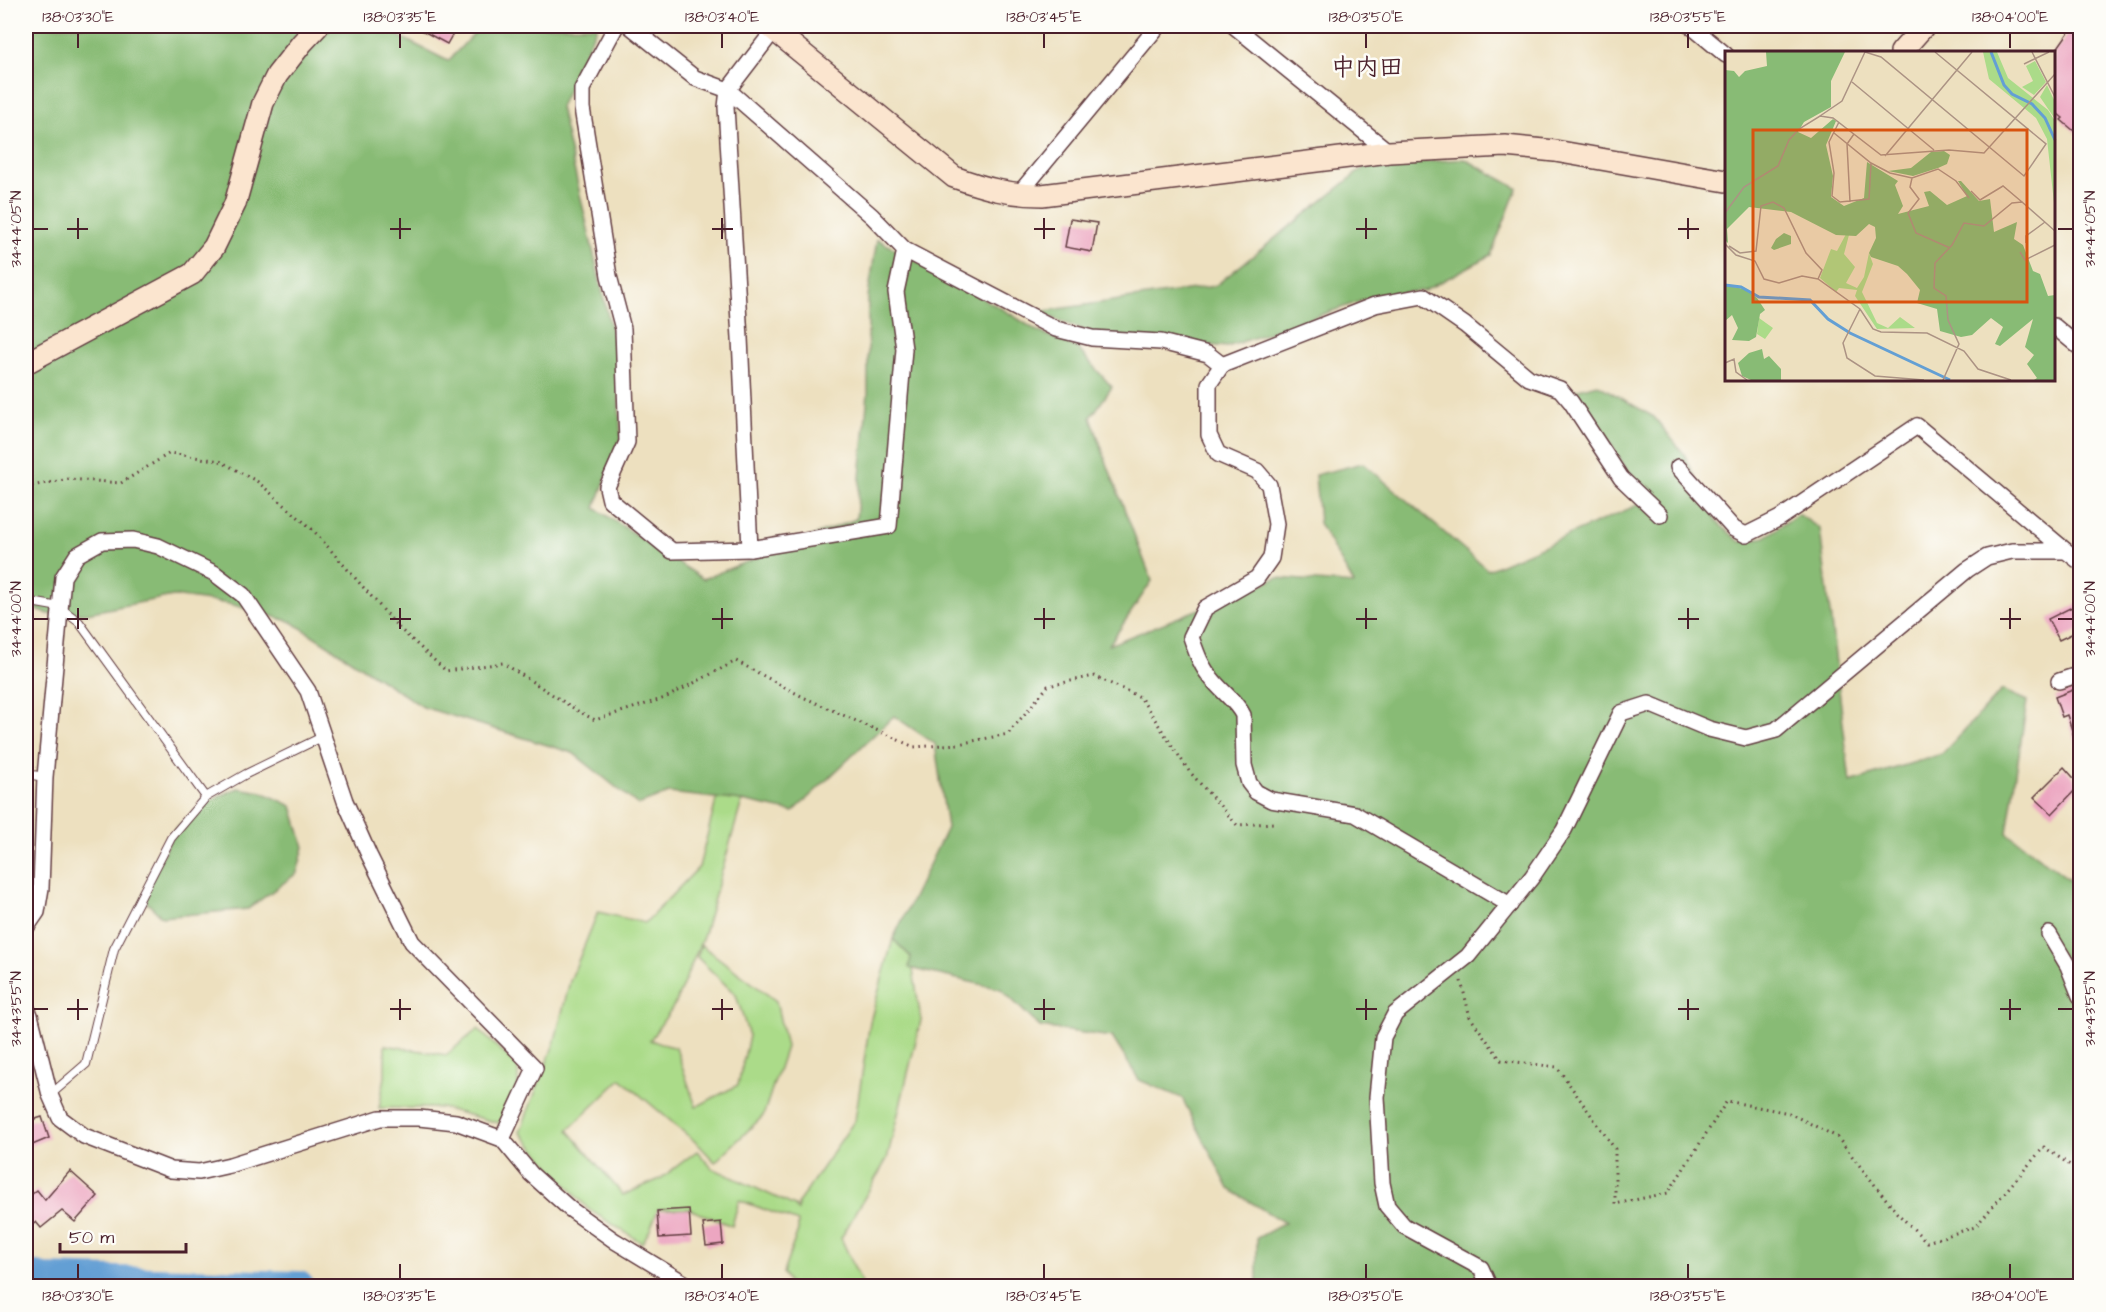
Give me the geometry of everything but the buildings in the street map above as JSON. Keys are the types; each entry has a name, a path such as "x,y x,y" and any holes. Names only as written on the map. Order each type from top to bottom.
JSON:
{"street":[{"path":"26,363 192,274 214,248 235,204 263,103 277,75 318,26"},
{"path":"616,26 582,89 582,108 609,276 623,329 627,442 607,487 610,500 672,551 750,549 889,526 904,349 896,292 905,250"},
{"path":"630,26 695,78 728,90 872,216 905,250 1056,329 1092,338 1161,342 1208,354 1222,365"},
{"path":"1018,195 1158,26"},
{"path":"1234,26 1389,152"},
{"path":"1691,26 1725,55"},
{"path":"1902,51 1924,26"},
{"path":"750,549 726,107 728,90 771,28 954,177 987,189 1018,195 1042,195 1389,152 1505,146 1555,151 1725,182"},
{"path":"1510,905 1355,814 1271,800 1256,792 1249,783 1244,765 1243,716 1239,708 1211,678 1200,661 1191,636 1205,608 1257,578 1271,558 1276,524 1269,485 1257,471 1218,454 1209,435 1209,384 1222,365 1375,305 1423,296 1465,325 1529,378 1560,389 1621,478 1660,515"},
{"path":"2055,327 2080,345"},
{"path":"1678,467 1734,529 1746,535 1780,518 1917,426 2080,562"},
{"path":"26,928 37,912 41,888 45,777 63,577 77,555 102,541 133,540 158,546 214,573 243,596 308,691 345,801 412,942 535,1068 502,1139"},
{"path":"1489,1287 1481,1268 1404,1226 1387,1206 1382,1183 1377,1097 1383,1037 1395,1014 1468,956 1510,905 1564,830 1621,713 1649,704 1709,729 1746,738 1776,730 1966,570 1987,557 2012,550 2066,551"},
{"path":"2059,681 2080,674"},
{"path":"2049,934 2068,966 2080,996"},
{"path":"26,1007 50,1095 60,1119 84,1136 171,1170 199,1172 230,1165 380,1119 418,1118 456,1122 502,1139 531,1174 570,1209 615,1241 688,1287"}],"lane":[{"path":"26,601 59,607 79,622 206,797"},
{"path":"50,1095 86,1064 114,949 171,838 206,797 246,774 324,736"},
{"path":"26,774 45,777"}],"path":[{"path":"26,487 69,479 121,483 170,453 220,461 258,482 313,530 399,628 446,671 503,663 595,720 665,698 735,662 802,697 914,747 958,744 1008,734 1048,686 1094,676 1140,697 1189,771 1237,825 1275,823"},
{"path":"1456,964 1470,1017 1501,1060 1557,1067 1615,1149 1615,1204 1668,1194 1728,1101 1789,1113 1837,1137 1896,1213 1927,1242 1975,1227 2044,1147 2080,1172"}],"green space":[{"path":"26,26 379,26 448,61 481,26 597,26 560,107 616,351 621,438 595,508 703,579 856,519 868,393 868,297 877,239 1037,331 1077,348 1112,387 1091,417 1152,581 1109,645 1277,578 1354,584 1319,523 1315,475 1363,463 1488,570 1647,501 1575,390 1597,384 1654,417 1684,454 1716,521 1740,542 1765,537 1798,514 1820,529 1850,782 1942,754 2002,690 2027,701 2007,833 2070,880 2080,906 2080,1286 1257,1286 1257,1238 1285,1223 1229,1189 1182,1098 1139,1080 1112,1037 1040,1027 1001,989 909,968 911,957 893,939 947,828 935,744 894,716 793,812 742,801 669,793 638,805 573,753 423,707 292,622 230,604 173,596 87,613 52,615 26,607"},
{"path":"1465,159 1517,188 1491,255 1424,291 1382,294 1227,347 1091,333 1037,312 1215,286 1366,166"},
{"path":"238,788 262,792 292,806 304,847 297,873 248,909 162,917 142,898 175,829 209,801"},
{"path":"717,797 742,801 703,937 675,1004 650,1040 676,1048 696,1107 738,1085 749,1036 736,995 697,957 701,945 776,1001 786,1047 763,1116 715,1162 699,1145 621,1079 568,1130 623,1195 660,1179 697,1151 712,1168 795,1206 798,1212 798,1203 855,1120 870,1022 893,939 911,957 921,1020 887,1159 841,1238 863,1286 791,1286 783,1273 798,1230 798,1222 739,1200 732,1226 689,1209 658,1209 642,1243 588,1209 520,1132 554,1044 570,981 598,912 645,923 699,867"},
{"path":"478,1029 518,1067 518,1086 499,1123 442,1108 379,1108 385,1077 385,1045 446,1055"}],"waterway":[{"path":"26,1274 44,1279 299,1286"}],"district":[{"name":"中内田","path":"1367,67"}]}
